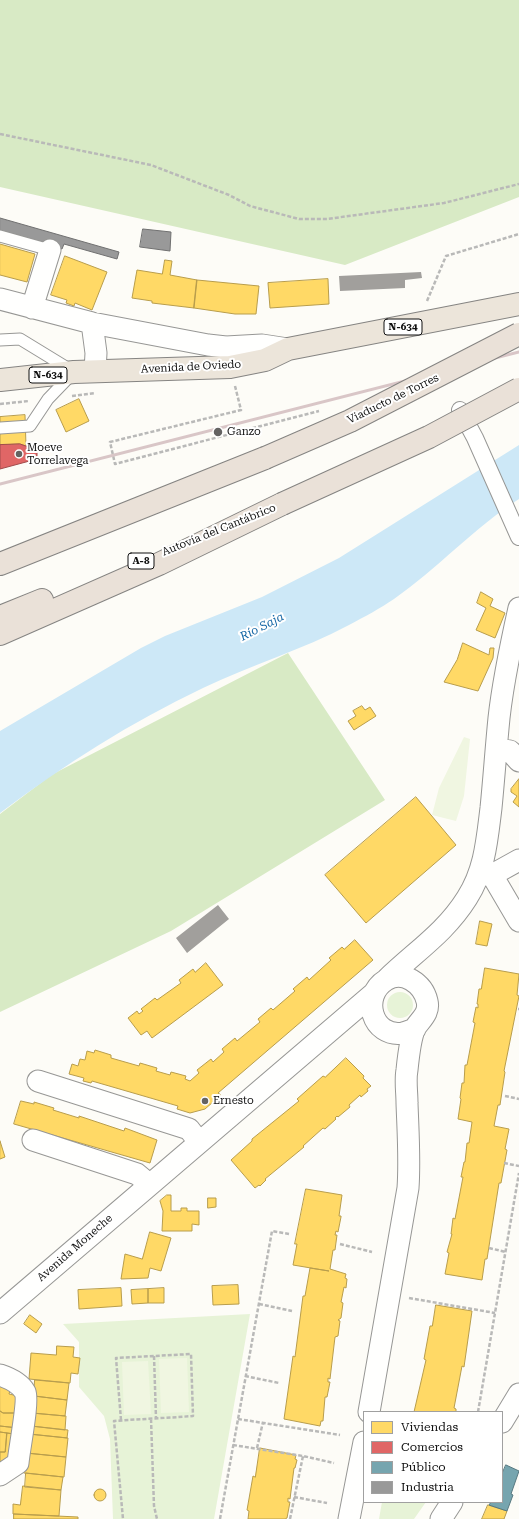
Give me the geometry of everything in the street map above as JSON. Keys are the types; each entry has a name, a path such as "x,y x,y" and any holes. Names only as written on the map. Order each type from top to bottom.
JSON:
{"highway":[{"name":"Avenida de Oviedo","path":"0,380 85,372 230,367 265,360 288,349 519,304"},
{"name":"Viaducto de Torres","path":"260,460 350,421 519,334"},
{"name":"A-8","path":"282,504 429,437 519,389"},
{"path":"0,550 85,519 260,460"},
{"path":"0,564 260,460"},
{"path":"0,634 166,561 282,504"},
{"name":"Autovía del Cantábrico","path":"0,617 282,504"}],"street":[{"path":"32,308 50,250"},
{"path":"0,299 92,323 208,345 226,347 262,345 288,349"},
{"path":"85,372 96,353 92,323"},
{"path":"460,410 475,438 519,537"},
{"path":"519,608 502,697 511,752 487,849 486,875 519,921"},
{"path":"406,1071 386,1029 373,1016 371,1004 373,994 379,985 406,961 431,942 454,917 486,875 519,860"},
{"path":"338,1023 360,1020 403,1033 415,1029 425,1018 428,1003 423,989 423,967 431,942"},
{"path":"387,979 397,976 412,979 423,989"},
{"name":"Avenida Moneche","path":"0,1313 373,994"},
{"path":"370,1411 408,1188 409,1165 406,1071 415,1029"},
{"path":"38,1081 189,1129 200,1142"},
{"path":"33,1140 137,1174 149,1184"},
{"path":"0,1375 20,1386 26,1398 18,1463 0,1474"},
{"path":"503,1420 519,1394"},
{"path":"349,1519 363,1447"},
{"path":"441,1519 451,1503"}],"lane":[{"path":"0,236 50,250"},
{"path":"0,340 20,339 85,372 48,399 30,426 0,428"}],"path":[{"path":"0,134 151,165 229,195 250,206 299,219 327,219 444,203 519,184"},
{"path":"433,286 446,256 519,234"},
{"path":"241,410 110,442 115,464 322,410"},
{"path":"505,1096 519,1099"},
{"path":"504,1163 519,1166"},
{"path":"478,1411 519,1173"},
{"path":"220,1519 272,1230 289,1234"},
{"path":"340,1244 372,1252"},
{"path":"489,1248 506,1252"},
{"path":"390,1295 495,1313"},
{"path":"259,1304 292,1311"},
{"path":"121,1420 116,1358 191,1354 193,1416 114,1421 123,1519"},
{"path":"154,1356 156,1418"},
{"path":"245,1376 279,1383"},
{"path":"151,1419 154,1506 157,1519"},
{"path":"238,1419 340,1435"},
{"path":"257,1448 263,1422"},
{"path":"233,1445 303,1456 334,1463"},
{"path":"290,1519 303,1456"},
{"path":"294,1497 328,1503"}],"green space":[{"path":"0,0 519,0 519,197 345,265 0,187"},
{"path":"288,653 385,800 171,931 0,1012 0,814 51,775"},
{"path":"464,737 470,739 464,796 456,821 432,815 439,788"},
{"path":"400,992 409,996 413,1005 409,1014 400,1018 391,1014 387,1005 391,996"},
{"path":"250,1314 214,1519 113,1519 110,1439 104,1416 79,1387 79,1342 63,1324"},
{"path":"187,1358 189,1412 161,1413 159,1359"},
{"path":"148,1361 151,1414 124,1415 122,1362"},
{"path":"382,1503 425,1503 414,1519 379,1519"}],"water":[{"name":"Río Saja","path":"519,445 519,499 487,522 394,599 366,616 331,634 203,688 150,715 73,761 0,813 0,731 141,648 165,636 262,597 339,558"}],"building: Viviendas":[{"path":"0,244 35,254 27,282 0,275"},
{"path":"65,256 107,272 92,310 75,303 74,306 66,303 67,300 51,295"},
{"path":"165,260 172,261 170,275 197,280 194,308 152,303 152,301 132,298 137,270 162,274"},
{"path":"328,279 329,304 270,308 268,283"},
{"path":"197,280 259,286 256,314 235,314 194,308"},
{"path":"79,399 89,421 66,432 56,410"},
{"path":"25,415 26,446 20,444 0,445 0,417"},
{"path":"481,592 493,599 490,606 505,613 495,638 476,630 486,608 477,603"},
{"path":"463,643 489,655 490,648 494,648 493,658 478,691 444,682 457,660"},
{"path":"362,706 365,710 370,707 376,716 354,730 348,721 356,716 353,711"},
{"path":"519,779 519,807 513,802 517,796 511,792 511,789"},
{"path":"416,797 456,845 366,923 325,875"},
{"path":"480,921 492,924 487,946 476,944"},
{"path":"355,940 373,960 218,1093 221,1095 205,1109 190,1113 177,1109 178,1106 92,1081 91,1083 83,1081 84,1078 69,1074 72,1064 78,1066 80,1059 85,1060 87,1051 94,1053 95,1050 111,1055 111,1058 139,1066 140,1063 157,1068 156,1071 170,1075 171,1072 186,1076 185,1079 190,1081 199,1073 197,1070 211,1059 213,1062 224,1052 222,1049 235,1038 237,1041 260,1022 258,1019 271,1008 273,1010 295,991 293,989 307,977 309,980 331,960 329,958 342,947 344,949"},
{"path":"206,963 223,985 152,1038 147,1031 141,1035 128,1018 137,1011 139,1014 143,1011 141,1009 155,998 157,1000 181,983 179,980 193,969 195,972"},
{"path":"485,968 519,974 517,995 519,996 504,1071 500,1105 498,1105 494,1126 509,1129 505,1149 507,1150 501,1183 499,1183 487,1259 485,1259 482,1280 445,1274 449,1253 447,1252 452,1234 453,1218 455,1219 463,1177 461,1177 472,1122 458,1119 460,1098 462,1083 464,1083 465,1065 467,1065 475,1023 473,1022 476,1007 478,1008 477,1004 479,989 481,989"},
{"path":"346,1058 364,1076 363,1078 371,1086 367,1089 368,1091 361,1097 360,1095 349,1105 350,1107 338,1117 337,1116 335,1118 336,1119 325,1129 323,1128 303,1146 304,1147 265,1179 266,1180 260,1186 259,1185 255,1188 231,1160 252,1141 252,1139 299,1101 297,1099"},
{"path":"21,1101 34,1104 34,1102 54,1108 53,1110 79,1118 79,1116 124,1131 125,1128 157,1140 150,1163 14,1124"},
{"path":"0,1141 5,1157 0,1159"},
{"path":"306,1189 342,1195 339,1216 341,1217 338,1232 336,1231 335,1235 337,1235 335,1250 333,1250 330,1269 346,1274 345,1278 347,1279 346,1288 344,1287 341,1302 343,1303 341,1318 338,1320 340,1321 338,1336 335,1337 330,1379 328,1378 328,1382 330,1382 327,1397 325,1397 323,1421 321,1421 320,1426 284,1419 293,1356 295,1357 303,1296 305,1296 310,1268 329,1271 293,1265 297,1244 295,1244"},
{"path":"167,1195 171,1195 171,1211 181,1211 181,1208 187,1208 187,1211 199,1211 199,1225 192,1224 192,1231 162,1231 163,1211 160,1201"},
{"path":"208,1198 216,1198 216,1207 208,1208"},
{"path":"150,1232 171,1238 161,1271 150,1268 148,1278 121,1279 125,1254 142,1259"},
{"path":"238,1285 239,1304 213,1305 212,1286"},
{"path":"121,1288 122,1306 79,1309 78,1290"},
{"path":"164,1288 164,1303 148,1303 148,1289"},
{"path":"148,1289 148,1303 132,1304 131,1290"},
{"path":"436,1305 472,1311 464,1367 462,1366 454,1408 456,1411 414,1411 426,1360 424,1359 430,1326 432,1326"},
{"path":"30,1315 42,1324 36,1333 24,1324"},
{"path":"57,1346 74,1347 73,1357 80,1358 78,1374 71,1373 70,1383 29,1379 31,1353 56,1355"},
{"path":"35,1380 69,1383 67,1400 34,1396"},
{"path":"0,1384 11,1387 9,1394 18,1396 17,1413 3,1413 0,1411"},
{"path":"34,1396 67,1400 65,1416 32,1413"},
{"path":"0,1411 3,1413 20,1413 18,1428 0,1426"},
{"path":"32,1413 66,1416 65,1430 31,1426"},
{"path":"0,1426 18,1428 14,1434 0,1432"},
{"path":"31,1426 68,1430 67,1438 30,1434"},
{"path":"0,1432 7,1433 5,1452 0,1452"},
{"path":"7,1433 14,1434 9,1462 0,1462 0,1452 5,1452"},
{"path":"28,1434 68,1438 66,1457 26,1453"},
{"path":"260,1448 296,1455 295,1459 297,1460 294,1468 290,1499 288,1498 288,1502 290,1502 287,1518 285,1519 248,1519 249,1511 247,1510"},
{"path":"26,1453 66,1457 64,1477 24,1473"},
{"path":"26,1473 63,1477 61,1490 25,1487"},
{"path":"23,1486 61,1490 59,1516 13,1514 13,1504 20,1505"},
{"path":"100,1489 104,1491 106,1495 104,1499 100,1501 96,1499 94,1495 96,1491"},
{"path":"488,1505 507,1511 504,1519 482,1519"},
{"path":"14,1514 78,1517 78,1519 14,1519"}],"building: Comercios":[{"name":"Moeve Torrelavega","path":"20,444 37,450 37,459 0,469 0,445"}],"building: Público":[{"path":"506,1465 519,1471 507,1511 489,1505 490,1503 503,1503 503,1472"}],"building: Industria":[{"path":"0,218 119,252 117,259 64,244 62,249 0,231"},
{"path":"143,229 171,232 170,251 140,247"}],"building: Otros":[{"path":"421,272 422,278 405,280 405,288 340,291 339,276"},
{"path":"218,905 229,919 187,953 176,938"}],"railway":[{"path":"0,484 519,352"}],"place":[{"name":"Ganzo","path":"218,432"},
{"name":"Moeve Torrelavega","path":"19,454"},
{"name":"Ernesto","path":"205,1101"}]}
